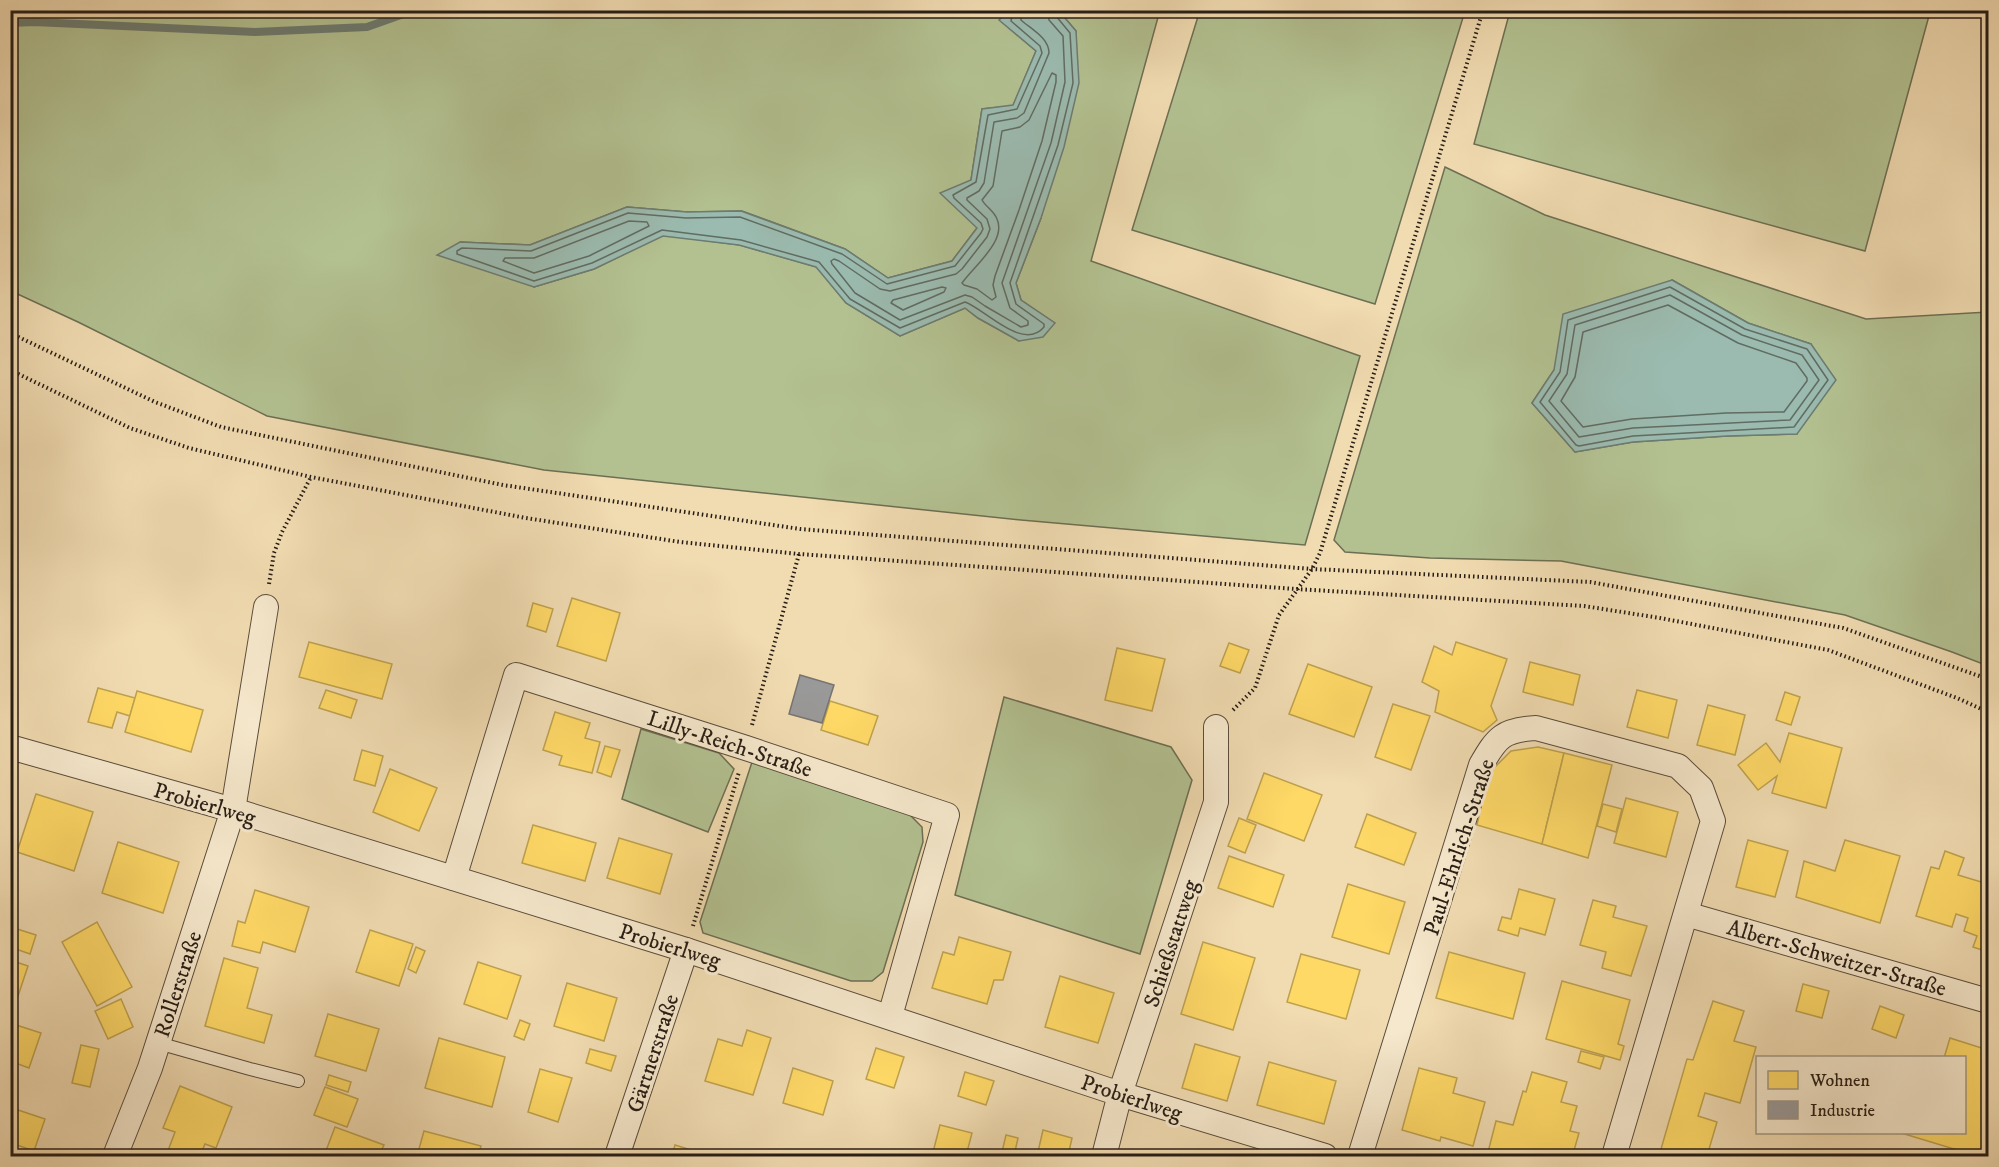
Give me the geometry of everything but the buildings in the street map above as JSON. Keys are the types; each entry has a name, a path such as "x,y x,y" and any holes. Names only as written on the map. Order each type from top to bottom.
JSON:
{"street":[{"name":"Rollerstraße","path":"115,1156 158,1043 233,810 266,607"},
{"name":"Lilly-Reich-Straße","path":"453,878 516,675 947,815 890,1016"},
{"name":"Schießstattweg","path":"1104,1156 1120,1094 1216,802 1216,727"},
{"name":"Paul-Ehrlich-Straße","path":"1360,1156 1481,765 1494,743 1514,729 1536,728 1678,766 1701,788 1713,820 1614,1156"},
{"name":"Probierlweg","path":"10,747 233,810 686,950 1120,1094 1325,1156"},
{"name":"Albert-Schweitzer-Straße","path":"1686,914 1989,1001"},
{"name":"Gärtnerstraße","path":"617,1156 686,950"}],"lane":[{"path":"158,1043 298,1081"}],"path":[{"path":"1216,727 1255,688 1279,615 1312,569 1320,553 1483,10"},
{"path":"10,333 154,402 221,427 503,485 800,529 1312,569 1590,582 1844,628 1989,679"},
{"path":"10,370 130,428 189,447 311,477 537,520 680,542 799,554 1296,589 1584,606 1828,650 1989,712"},
{"path":"266,607 274,554 282,532 311,477"},
{"path":"686,950 746,748 799,554"}],"green space":[{"path":"1010,10 1000,20 1036,51 1013,106 982,109 971,180 977,228 952,261 888,278 845,249 742,211 687,212 627,207 530,245 460,242 534,287 594,269 663,235 740,245 817,267 846,303 900,336 965,308 1019,341 1054,323 1021,300 1016,283 1041,218 1076,31 1059,11 1160,10 1091,261 1360,356 1305,545 1021,520 544,470 267,416 11,291 11,11"},
{"path":"1200,10 1465,11 1375,304 1132,230"},
{"path":"1510,11 1930,12 1865,251 1474,144"},
{"path":"1445,167 1545,215 1866,319 1988,312 1988,666 1845,615 1561,561 1430,558 1345,552 1334,540","holes":["1672,280 1748,323 1811,344 1797,434 1633,442 1575,452 1532,403 1554,370"]},
{"path":"1004,697 1171,747 1192,780 1140,954 955,895"},
{"path":"641,729 719,753 734,769 708,832 622,799"},
{"path":"752,762 908,813 922,827 923,842 883,972 872,981 851,981 703,933 700,922"}],"water":[{"path":"1010,11 1059,11 1076,31 1079,83 1064,147 1041,218 1016,283 1021,300 1055,323 1043,337 1019,341 965,308 900,336 846,303 816,267 739,245 663,236 594,269 534,287 437,255 460,242 530,245 627,207 687,212 741,211 845,249 888,278 952,261 977,228 940,193 971,180 982,109 1013,105 1036,51 999,20"},
{"path":"1672,280 1748,323 1811,344 1836,380 1797,434 1633,442 1575,452 1532,403 1554,370 1563,314"}],"waterway":[{"path":"10,23 34,22 255,32 367,27 415,10"}]}
